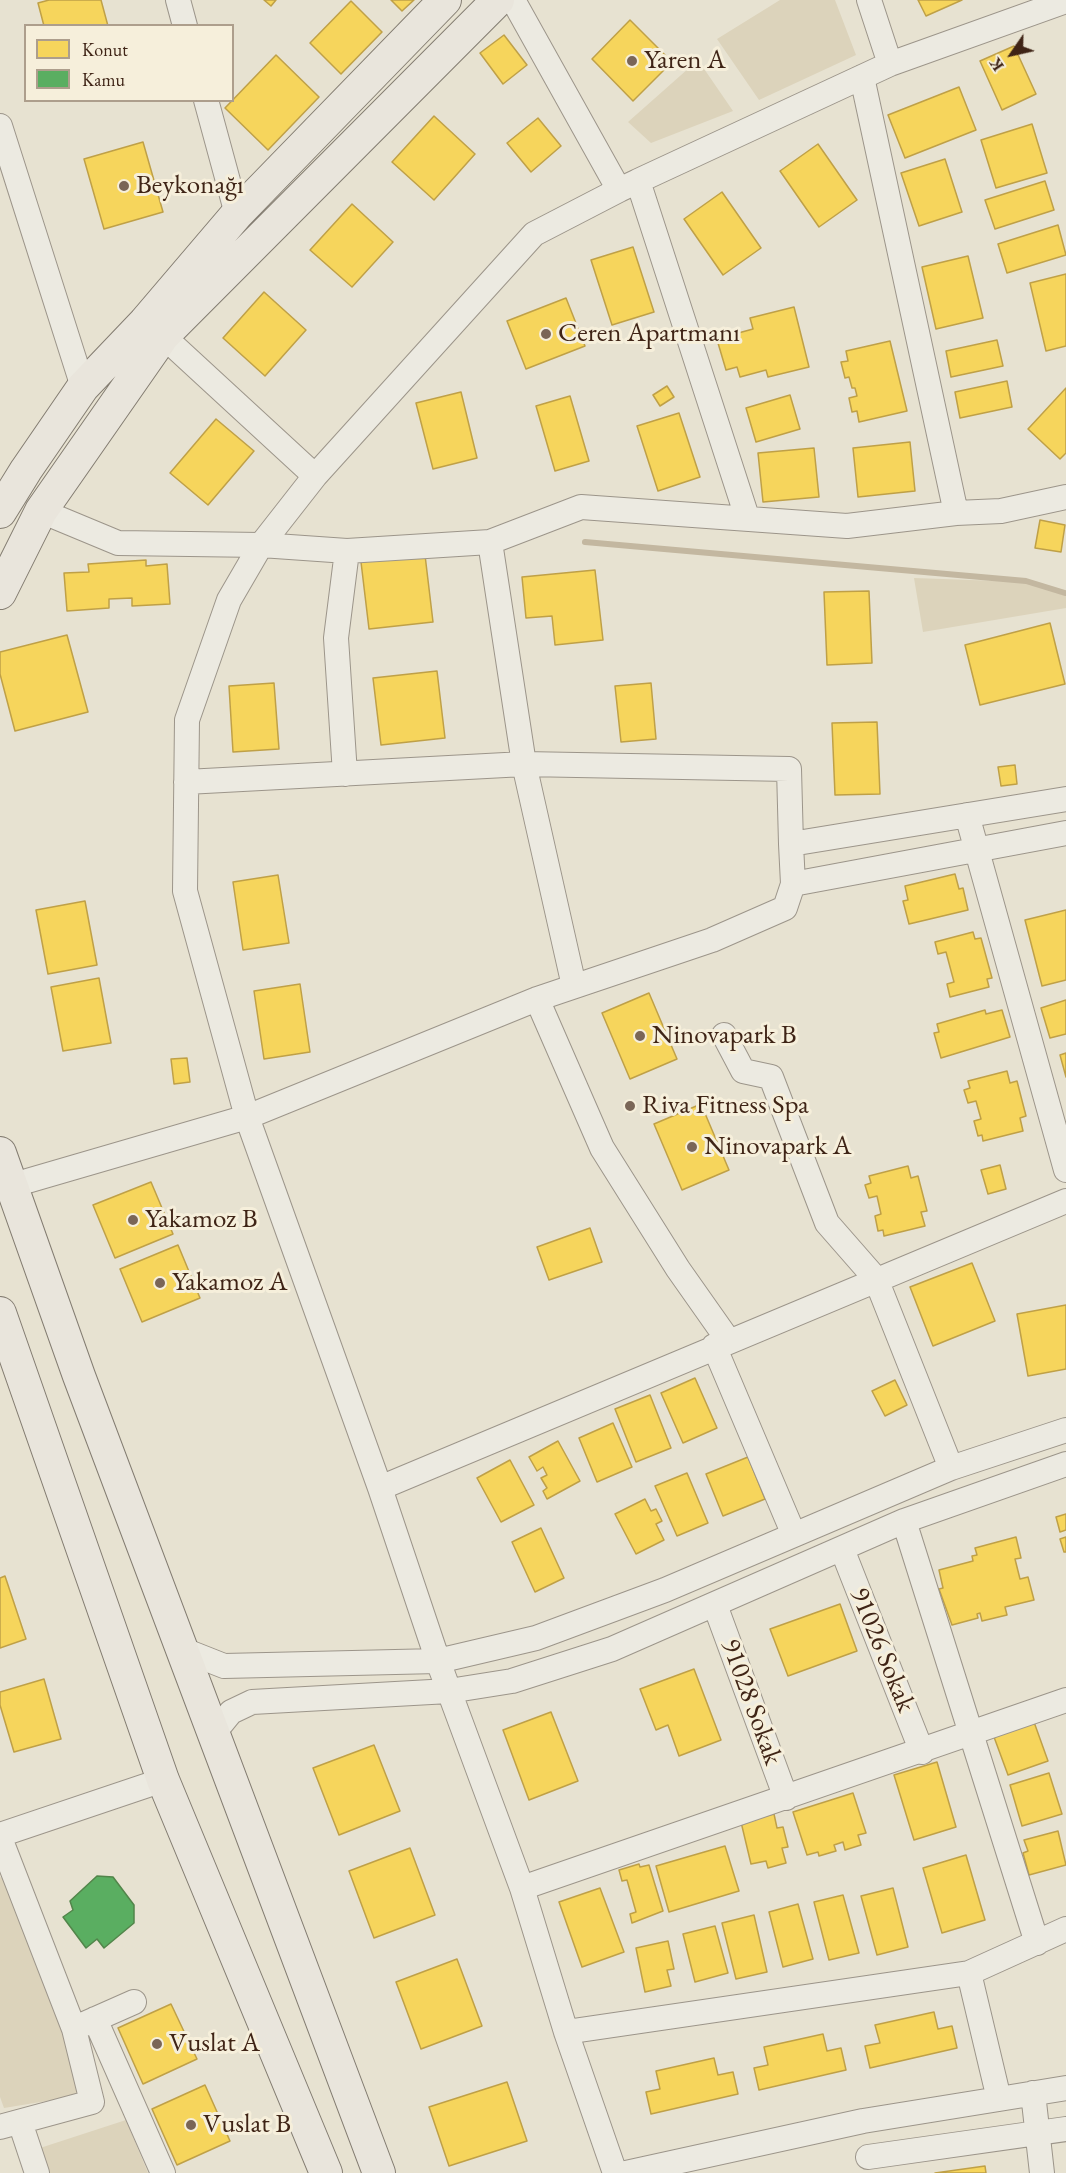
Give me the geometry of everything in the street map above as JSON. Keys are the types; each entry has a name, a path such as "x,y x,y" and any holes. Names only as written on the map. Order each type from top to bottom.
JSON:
{"main road":[{"path":"0,512 83,387 145,322 237,214 445,0"},
{"path":"0,593 41,511 163,336 498,0"},
{"path":"0,1153 10,1186 181,1649 379,2173"},
{"path":"0,1313 163,1780 326,2173"}],"street":[{"path":"178,0 184,24"},
{"path":"513,0 629,185 747,517"},
{"path":"869,0 890,64"},
{"path":"615,2173 566,2032 522,1888 438,1661 380,1488 247,1117 185,891 187,720 229,600 261,544 315,476 534,234 629,185 890,64 1066,1"},
{"path":"862,78 956,513"},
{"path":"207,102 237,214"},
{"path":"0,126 83,387"},
{"path":"163,336 315,476"},
{"path":"1001,511 1066,497"},
{"path":"41,511 118,543 261,544 347,551 490,542 581,507 747,517 847,526 956,513 1001,511 1024,511 1066,517"},
{"path":"490,542 524,764 574,986"},
{"path":"345,774 336,638 347,551"},
{"path":"10,1186 247,1117 537,999 712,940 785,908 793,884 789,769 524,764 186,782"},
{"path":"791,844 1066,799"},
{"path":"967,815 1066,1170"},
{"path":"793,884 1066,833"},
{"path":"537,999 602,1148 678,1269 721,1343 794,1535"},
{"path":"724,1035 743,1071 771,1077 827,1223 876,1279 951,1468"},
{"path":"380,1488 721,1343 1066,1201"},
{"path":"181,1649 224,1666 438,1661 536,1638 665,1590 951,1468 1066,1430"},
{"path":"213,1734 231,1712 252,1702 449,1691 512,1681 612,1649 904,1521 1066,1464"},
{"path":"904,1521 1037,1943"},
{"name":"91026 Sokak","path":"842,1549 921,1752"},
{"name":"91028 Sokak","path":"715,1605 786,1798"},
{"path":"522,1888 1066,1700"},
{"path":"163,1780 0,1836 84,2024 163,2173"},
{"path":"566,2032 969,1973 1066,1929"},
{"path":"969,1973 999,2099"},
{"path":"84,2024 134,2002"},
{"path":"37,2173 10,2125 92,2102 84,2024"},
{"path":"626,2173 863,2121 1066,2088"},
{"path":"1032,2093 1042,2173"},
{"path":"863,2121 870,2165 1066,2129"}],"shaded area":[{"path":"780,0 835,0 856,55 759,100 717,39"},
{"path":"698,60 733,111 651,143 628,122"},
{"path":"914,578 1027,582 1066,596 1066,608 923,632"},
{"path":"0,1877 9,1881 60,2016 83,2095 4,2108 0,2097"},
{"path":"126,2120 148,2173 45,2173 37,2149"}],"building: Konut":[{"path":"49,0 101,0 107,24 43,24 38,3"},
{"path":"264,0 276,0 271,6"},
{"path":"391,0 414,0 402,11"},
{"path":"918,0 962,0 926,16"},
{"path":"351,1 382,32 341,74 310,43"},
{"name":"Yaren A","path":"630,20 672,62 633,101 592,59"},
{"path":"504,35 527,65 503,84 480,53"},
{"path":"1014,46 1036,94 1002,110 980,61"},
{"path":"276,55 319,97 268,150 225,108 234,102 234,99"},
{"path":"959,87 976,130 905,158 888,115"},
{"path":"434,116 475,154 434,200 392,162"},
{"path":"538,118 561,146 531,172 507,143"},
{"path":"1032,124 1047,173 996,188 981,140"},
{"name":"Beykonağı","path":"143,142 163,212 104,229 84,159"},
{"path":"818,144 857,200 819,227 780,171"},
{"path":"945,159 962,212 919,226 901,173"},
{"path":"1045,181 1054,210 995,229 985,200"},
{"path":"722,192 761,248 723,275 684,219"},
{"path":"352,204 393,242 352,287 310,250"},
{"path":"1058,225 1066,255 1007,273 998,244"},
{"path":"633,247 654,312 612,325 591,260"},
{"path":"968,256 983,318 936,329 922,267"},
{"path":"1066,274 1066,346 1046,351 1030,283"},
{"path":"264,292 306,330 265,376 223,338"},
{"name":"Ceren Apartmanı","path":"566,298 585,346 526,369 507,321"},
{"path":"794,307 809,367 768,377 766,370 740,377 737,367 726,370 718,343 732,339 731,335 753,329 750,318"},
{"path":"997,340 1003,366 951,377 946,351"},
{"path":"890,341 907,411 859,422 857,411 852,412 849,398 857,396 855,388 852,388 849,377 845,378 841,362 848,361 846,351"},
{"path":"1007,381 1012,407 960,418 955,392"},
{"path":"667,386 674,397 660,406 653,395"},
{"path":"1066,388 1066,453 1060,459 1028,429"},
{"path":"461,392 477,458 433,469 416,403"},
{"path":"790,395 800,429 756,442 746,408"},
{"path":"570,396 589,461 555,471 536,406"},
{"path":"679,413 700,477 658,491 637,426"},
{"path":"216,419 254,451 208,505 170,473"},
{"path":"910,442 915,491 858,497 853,448"},
{"path":"814,448 819,497 763,502 758,453"},
{"path":"1040,520 1065,525 1061,552 1035,548"},
{"path":"425,555 433,622 369,629 361,562"},
{"path":"146,560 146,566 167,564 170,604 132,606 132,598 109,599 109,608 67,611 64,573 89,572 88,564"},
{"path":"595,570 603,640 555,645 552,616 526,618 522,577"},
{"path":"869,591 872,663 827,665 824,592"},
{"path":"1050,623 1065,684 980,705 965,645"},
{"path":"67,635 88,712 15,731 0,674 0,652"},
{"path":"437,671 445,738 381,745 373,678"},
{"path":"274,683 279,749 233,752 229,686"},
{"path":"651,683 656,739 621,742 615,686"},
{"path":"877,722 880,794 835,795 832,723"},
{"path":"1015,765 1017,784 1001,786 998,767"},
{"path":"955,874 959,889 963,888 968,910 909,924 903,901 908,900 905,886"},
{"path":"278,875 289,943 243,950 233,882"},
{"path":"85,901 97,965 48,974 36,910"},
{"path":"1066,910 1066,980 1042,986 1025,920"},
{"path":"973,932 975,939 981,938 992,978 987,979 989,987 950,997 947,984 954,982 946,952 938,954 935,942"},
{"path":"99,978 111,1043 63,1051 51,987"},
{"path":"300,984 310,1052 264,1059 254,991"},
{"name":"Ninovapark B","path":"649,993 677,1059 630,1079 602,1013"},
{"path":"1066,1000 1066,1034 1050,1038 1041,1008"},
{"path":"985,1010 986,1014 1002,1010 1010,1037 941,1058 934,1033 939,1032 937,1024"},
{"path":"1066,1053 1066,1077 1060,1055"},
{"path":"187,1058 190,1082 174,1084 171,1059"},
{"path":"1007,1071 1010,1083 1017,1081 1026,1116 1020,1118 1023,1131 983,1141 982,1135 978,1136 974,1121 981,1119 976,1101 968,1103 964,1090 970,1088 968,1081"},
{"name":"Ninovapark A","path":"701,1104 729,1170 682,1190 654,1124"},
{"path":"1000,1165 1006,1189 988,1194 981,1170"},
{"path":"908,1166 911,1178 918,1176 927,1211 921,1212 925,1226 884,1236 883,1230 878,1231 875,1216 881,1214 877,1196 869,1198 865,1185 871,1183 869,1176"},
{"name":"Yakamoz B","path":"151,1182 173,1234 115,1258 93,1205"},
{"path":"590,1228 602,1262 549,1280 537,1247"},
{"name":"Yakamoz A","path":"178,1245 200,1298 142,1322 120,1269"},
{"path":"972,1263 995,1321 933,1346 910,1287"},
{"path":"1066,1305 1066,1369 1028,1376 1017,1314"},
{"path":"695,1378 717,1428 683,1443 661,1393"},
{"path":"895,1380 907,1405 885,1416 872,1391"},
{"path":"650,1395 671,1448 636,1462 615,1409"},
{"path":"613,1423 632,1467 597,1482 579,1438"},
{"path":"558,1441 580,1481 547,1499 543,1491 547,1488 541,1478 547,1475 543,1467 537,1471 529,1457"},
{"path":"748,1457 765,1499 723,1516 706,1474"},
{"path":"510,1460 534,1505 501,1522 477,1478"},
{"path":"687,1473 708,1523 677,1536 655,1486"},
{"path":"645,1499 651,1511 656,1509 662,1521 656,1524 664,1540 636,1554 615,1514"},
{"path":"1066,1514 1066,1530 1060,1532 1056,1517"},
{"path":"541,1528 564,1578 535,1592 512,1542"},
{"path":"1016,1537 1021,1558 1015,1559 1020,1579 1028,1577 1034,1600 1005,1607 1007,1615 982,1621 980,1613 977,1614 978,1618 952,1625 939,1589 943,1588 939,1570 973,1561 972,1556 977,1555 975,1548"},
{"path":"1066,1537 1066,1552 1064,1552 1060,1539"},
{"path":"5,1576 26,1639 0,1648 0,1578"},
{"path":"840,1604 857,1651 788,1676 770,1629"},
{"path":"694,1669 721,1740 679,1756 668,1725 656,1730 640,1689"},
{"path":"44,1679 61,1739 14,1752 0,1705 0,1692"},
{"path":"551,1712 578,1781 529,1800 503,1730"},
{"path":"1034,1722 1048,1761 1008,1775 994,1737"},
{"path":"374,1745 400,1811 339,1835 313,1768"},
{"path":"937,1762 956,1827 914,1840 894,1775"},
{"path":"1049,1773 1062,1814 1022,1826 1010,1785"},
{"path":"853,1793 866,1833 858,1835 861,1845 845,1850 843,1842 834,1845 836,1851 819,1856 818,1852 807,1855 793,1812"},
{"path":"774,1814 777,1828 783,1827 788,1847 782,1848 786,1863 768,1868 766,1861 751,1864 741,1822"},
{"path":"1058,1831 1066,1865 1029,1875 1023,1853 1028,1851 1024,1840"},
{"path":"725,1846 739,1891 669,1912 656,1866"},
{"path":"410,1848 435,1915 374,1938 349,1871"},
{"path":"966,1855 985,1920 942,1933 923,1868"},
{"path":"639,1864 640,1867 649,1865 663,1911 632,1923 630,1914 636,1912 627,1880 622,1881 619,1870"},
{"path":"600,1888 624,1952 582,1967 559,1902"},
{"path":"893,1888 908,1947 877,1955 861,1896"},
{"path":"843,1895 859,1953 829,1960 814,1902"},
{"path":"798,1904 813,1959 783,1967 769,1912"},
{"path":"754,1915 767,1972 736,1979 722,1923"},
{"path":"715,1926 728,1973 695,1982 683,1934"},
{"path":"668,1941 674,1969 667,1970 671,1986 645,1992 636,1948"},
{"path":"457,1959 482,2026 421,2049 396,1982"},
{"name":"Vuslat A","path":"171,2004 197,2059 143,2084 118,2028"},
{"path":"934,2012 938,2029 952,2026 957,2048 870,2068 865,2046 880,2043 875,2025"},
{"path":"823,2034 827,2051 841,2048 846,2070 759,2090 754,2068 768,2065 764,2047"},
{"path":"714,2058 718,2075 733,2072 738,2094 651,2114 646,2092 660,2089 656,2071"},
{"path":"507,2082 527,2141 449,2166 429,2107"},
{"name":"Vuslat B","path":"205,2085 230,2141 177,2165 152,2109"},
{"path":"985,2166 986,2173 935,2173"}],"building: Kamu":[{"path":"97,1876 113,1877 134,1905 134,1923 104,1948 97,1939 86,1948 63,1917 73,1910 70,1901"}],"waterway":[{"path":"585,542 1026,581 1065,593"}],"place":[{"name":"Yaren A","path":"632,61"},
{"name":"Beykonağı","path":"124,186"},
{"name":"Ceren Apartmanı","path":"546,334"},
{"name":"Ninovapark B","path":"640,1036"},
{"name":"Riva Fitness Spa","path":"630,1106"},
{"name":"Ninovapark A","path":"692,1147"},
{"name":"Yakamoz B","path":"133,1220"},
{"name":"Yakamoz A","path":"160,1283"},
{"name":"Vuslat A","path":"157,2044"},
{"name":"Vuslat B","path":"191,2125"}]}
